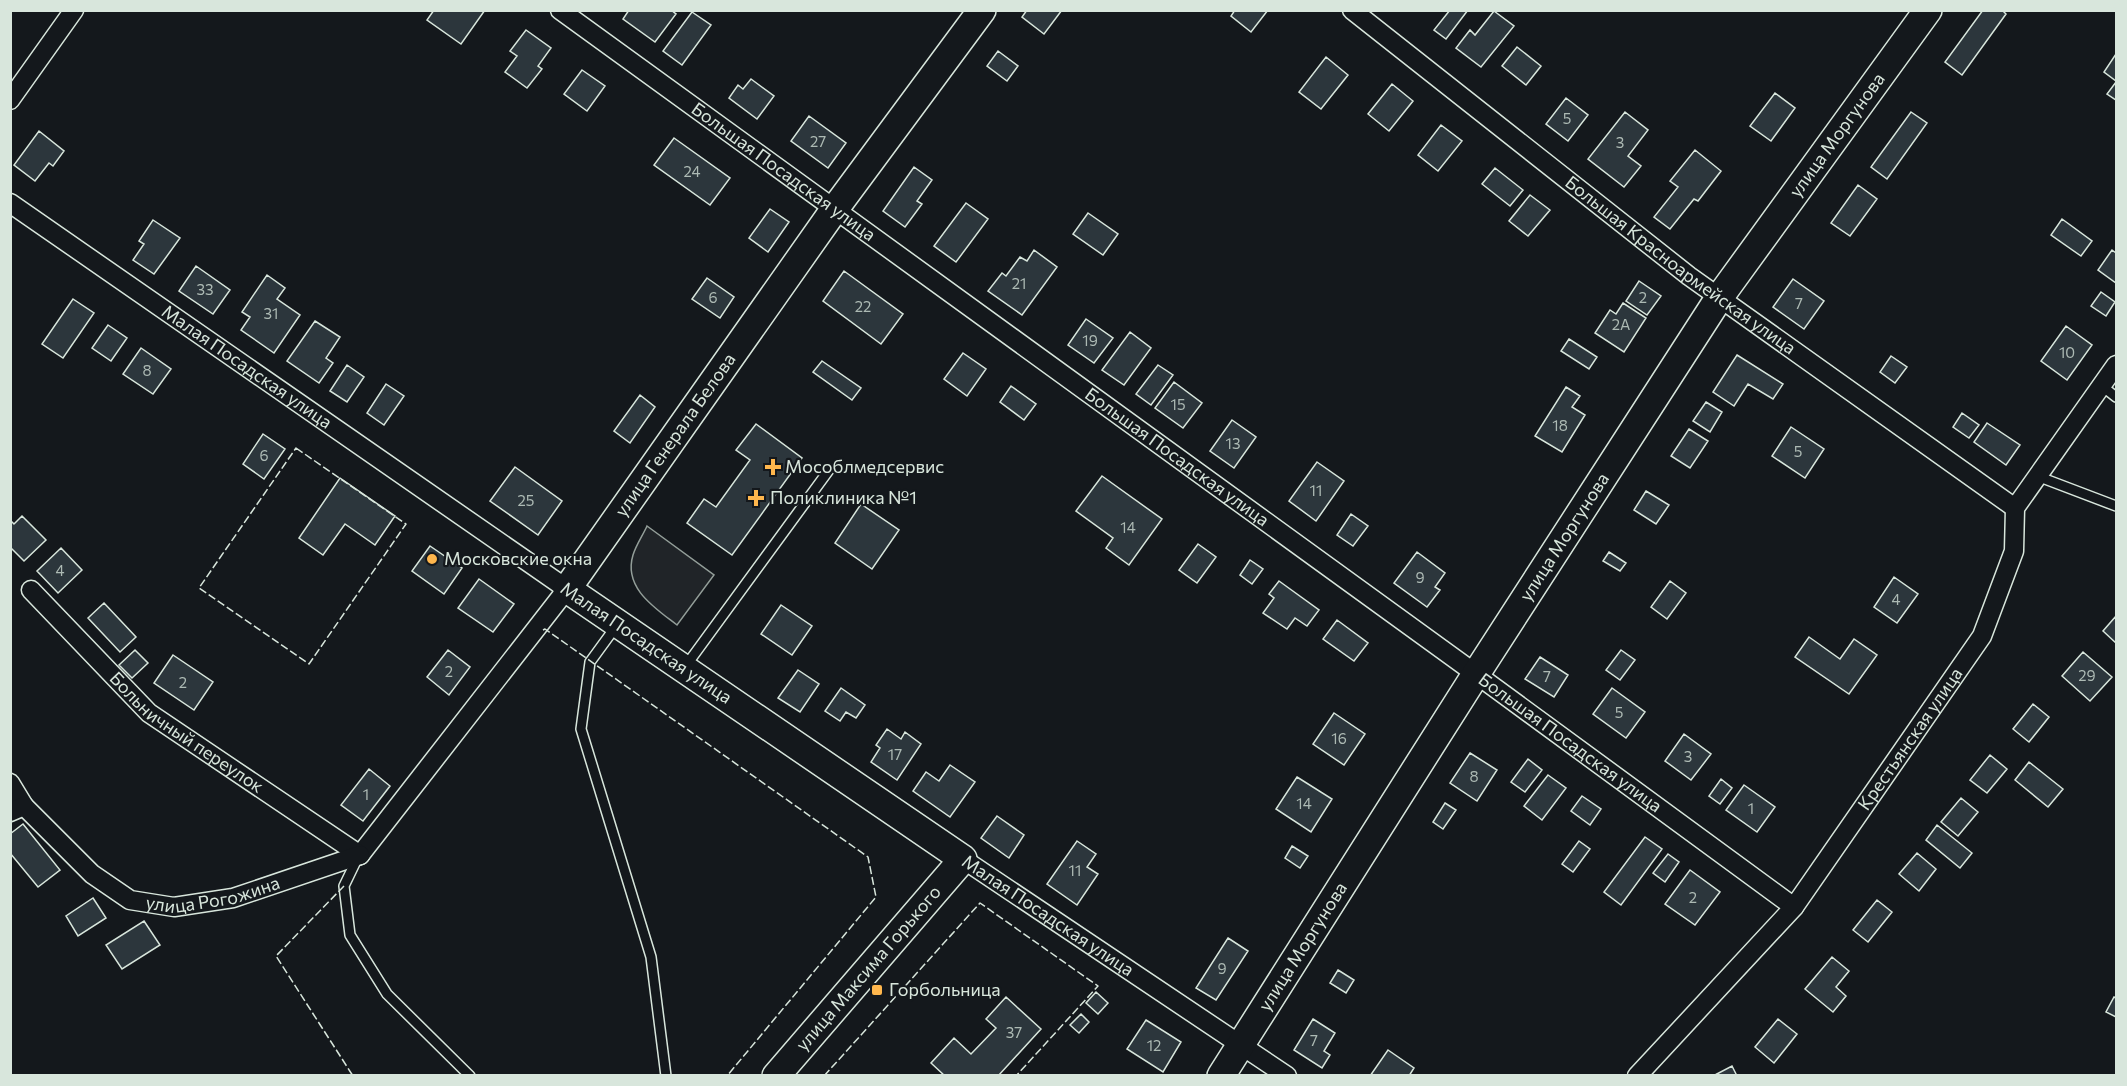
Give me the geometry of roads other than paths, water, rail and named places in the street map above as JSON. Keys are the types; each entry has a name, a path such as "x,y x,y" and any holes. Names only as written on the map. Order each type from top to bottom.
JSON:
{"main road":[{"name":"улица Генерала Белова","path":"567,589 834,210 982,10"},
{"name":"улица Моргунова","path":"1221,1076 1476,674 1719,298 1928,10"},
{"name":"Малая Посадская улица","path":"567,589 963,860"},
{"name":"улица Максима Горького","path":"776,1076 963,860"}],"street":[{"path":"10,100 74,10"},
{"name":"Большая Посадская улица","path":"560,10 1476,674 1794,908"},
{"name":"Большая Красноармейская улица","path":"1352,10 1719,298 2015,508"},
{"name":"Малая Посадская улица","path":"10,203 567,589"},
{"path":"2015,508 2037,476 2109,391 2116,365"},
{"name":"Крестьянская улица","path":"1637,1076 1794,908 1982,636 2014,551 2015,508"},
{"name":"улица Генерала Белова","path":"360,855 567,589"},
{"name":"Больничный переулок","path":"31,590 148,713 360,855"},
{"name":"улица Рогожина","path":"10,783 17,809 92,874 130,900 174,908 233,898 360,855"},
{"name":"Малая Посадская улица","path":"963,860 1287,1076"}],"lane":[{"path":"684,669 829,470"},
{"path":"2037,476 2116,506"},
{"path":"618,624 590,662 581,729 651,957 666,1076"},
{"path":"360,855 344,886 350,935 387,994 470,1076"}],"place":[{"name":"Мособлмедсервис","path":"773,467"},
{"name":"Поликлиника №1","path":"756,498"},
{"name":"Московские окна","path":"432,559"},
{"name":"Горбольница","path":"877,990"}]}
